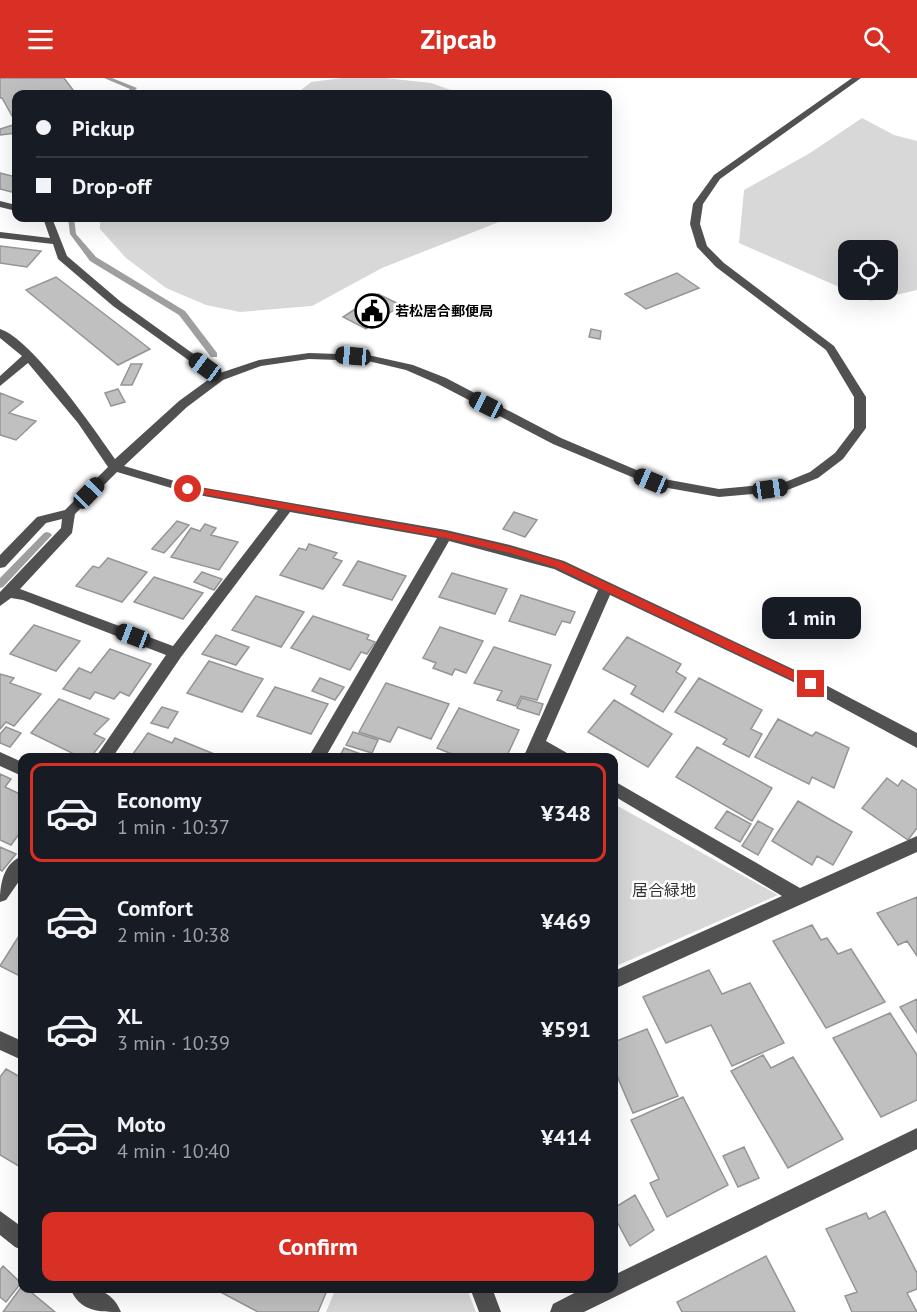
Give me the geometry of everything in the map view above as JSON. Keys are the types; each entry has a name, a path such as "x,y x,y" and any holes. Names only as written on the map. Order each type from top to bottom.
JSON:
{"street":[{"path":"0,563 42,520 69,513 114,467 183,404 219,377 277,359 329,355 368,358 409,367 442,381 557,441 651,481 719,493 785,487 814,475 839,456 860,428 860,397 830,348 720,265 702,247 694,224 698,204 717,177 856,78"},
{"path":"50,222 62,257 83,276 219,377"},
{"path":"0,235 57,242"},
{"path":"0,332 29,356 82,420 114,467 188,489 446,535 510,550 559,565 811,684 917,741"},
{"path":"0,382 29,356"},
{"path":"106,753 176,653 286,507"},
{"path":"4,597 67,530 69,513"},
{"path":"319,753 446,535"},
{"path":"534,750 606,588"},
{"path":"4,597 25,595 176,653"},
{"path":"0,759 18,767"},
{"path":"618,790 800,897"},
{"path":"618,978 917,844"},
{"path":"0,894 18,869"},
{"path":"0,1040 18,1050"},
{"path":"618,1284 917,1138"},
{"path":"0,1221 18,1236"},
{"path":"87,1293 110,1312"},
{"path":"484,1293 490,1312"},
{"path":"561,1312 598,1293"}],"green space":[{"path":"342,78 385,78 431,83 451,90 301,90 311,82"},
{"path":"862,118 894,135 917,141 917,290 898,295 898,240 838,240 838,286 739,243 744,190 810,153"},
{"path":"100,222 499,222 382,268 312,306 240,312 206,305 166,288 126,258 100,229"},
{"name":"居合緑地","path":"618,806 778,895 618,965"},
{"path":"334,1293 469,1293 476,1312 326,1312"}],"building":[{"path":"0,78 64,78 73,90 12,90 12,116 0,98"},
{"path":"12,125 12,134 0,135 0,129"},
{"path":"0,173 12,176 12,192 0,189"},
{"path":"0,246 41,251 27,267 0,263"},
{"path":"677,273 699,288 646,309 625,294"},
{"path":"56,277 150,349 118,365 26,290"},
{"path":"378,294 401,305 366,329 343,317"},
{"path":"591,329 601,331 600,339 589,337"},
{"path":"131,364 142,364 132,385 121,385"},
{"path":"118,389 125,402 111,406 105,393"},
{"path":"0,393 23,402 9,413 36,421 16,440 0,435"},
{"path":"514,512 537,520 525,537 503,529"},
{"path":"177,521 189,525 164,553 152,549"},
{"path":"205,524 216,528 211,535 238,542 219,570 171,557 191,528 200,531"},
{"path":"309,544 337,553 333,558 342,561 323,589 280,575 299,548 306,550"},
{"path":"108,558 147,572 122,602 76,586 93,566 99,568"},
{"path":"358,561 406,576 392,600 343,585"},
{"path":"202,572 222,579 214,590 194,582"},
{"path":"452,573 507,589 495,614 439,597"},
{"path":"154,577 203,593 183,619 134,602"},
{"path":"521,595 575,612 570,623 562,621 555,635 509,621"},
{"path":"256,596 304,612 281,647 232,630"},
{"path":"313,616 369,635 367,639 375,642 367,654 361,652 350,670 291,648"},
{"path":"34,625 80,641 56,671 10,654"},
{"path":"440,627 483,641 466,673 455,669 452,675 433,668 436,663 423,658"},
{"path":"216,635 249,647 236,665 202,654"},
{"path":"627,637 681,664 676,672 686,678 663,712 631,694 636,686 603,669"},
{"path":"494,647 551,665 537,700 521,696 516,706 497,700 502,691 474,683"},
{"path":"110,649 151,664 129,696 120,692 114,699 95,692 90,699 63,689 79,668 91,673"},
{"path":"209,661 263,679 242,712 187,693"},
{"path":"0,674 14,678 10,683 41,694 14,726 6,722 0,729"},
{"path":"320,678 344,687 335,700 312,691"},
{"path":"699,678 762,710 751,729 762,734 749,757 723,744 727,739 675,712"},
{"path":"386,683 449,704 431,739 398,727 390,742 359,732"},
{"path":"275,687 328,704 311,734 257,716"},
{"path":"522,698 543,704 539,715 517,708"},
{"path":"59,699 109,719 94,734 105,739 94,753 72,753 31,733"},
{"path":"614,700 672,734 648,767 588,732"},
{"path":"162,707 178,712 168,728 151,723"},
{"path":"459,708 519,730 508,753 450,753 437,748"},
{"path":"778,719 812,736 816,732 849,748 834,788 812,777 809,784 755,757"},
{"path":"6,727 21,733 10,747 0,743 0,734"},
{"path":"353,732 378,740 372,753 346,745"},
{"path":"148,733 172,743 175,738 212,753 134,753"},
{"path":"697,747 772,788 752,821 676,777"},
{"path":"344,748 358,753 342,753"},
{"path":"0,774 11,779 5,787 18,793 18,835 11,845 0,840"},
{"path":"887,778 898,786 902,780 917,790 917,828 908,840 862,808"},
{"path":"798,801 852,832 833,865 817,856 812,865 772,841"},
{"path":"727,811 751,824 740,842 715,828"},
{"path":"758,821 773,829 758,855 742,846"},
{"path":"0,847 16,854 2,871 0,870"},
{"path":"917,897 917,956 907,941 898,945 877,913"},
{"path":"812,925 821,940 827,938 838,954 851,949 885,1002 826,1028 773,941"},
{"path":"18,937 18,975 0,966"},
{"path":"709,970 722,994 750,983 784,1043 732,1066 711,1025 666,1043 643,997"},
{"path":"917,999 917,1033 900,1007"},
{"path":"890,1013 917,1055 917,1100 881,1117 833,1038"},
{"path":"647,1029 678,1096 633,1113 618,1078 618,1040"},
{"path":"763,1055 771,1068 793,1057 843,1139 788,1168 731,1071"},
{"path":"6,1069 18,1076 18,1166 0,1155 0,1077"},
{"path":"683,1097 728,1185 667,1217 650,1183 659,1179 631,1120"},
{"path":"744,1147 759,1178 738,1187 723,1156"},
{"path":"635,1195 654,1230 630,1246 618,1224 618,1206"},
{"path":"885,1211 917,1273 917,1289 907,1293 917,1312 852,1312 845,1296 857,1292 826,1229 866,1213 869,1219"},
{"path":"766,1256 795,1312 682,1312 677,1302"},
{"path":"3,1266 18,1280 18,1287 6,1302 0,1297 0,1270"},
{"path":"18,1291 32,1293 55,1312 3,1312"},
{"path":"222,1293 326,1293 318,1312 258,1312"}],"waterway":[{"path":"107,78 134,88 132,90"},
{"path":"72,222 73,234 93,259 182,313 214,355"},
{"path":"0,584 47,535"}],"place":[{"name":"若松居合郵便局","path":"372,311"}],"route":[{"path":"188,489 446,535 510,550 559,565 811,684"}]}
